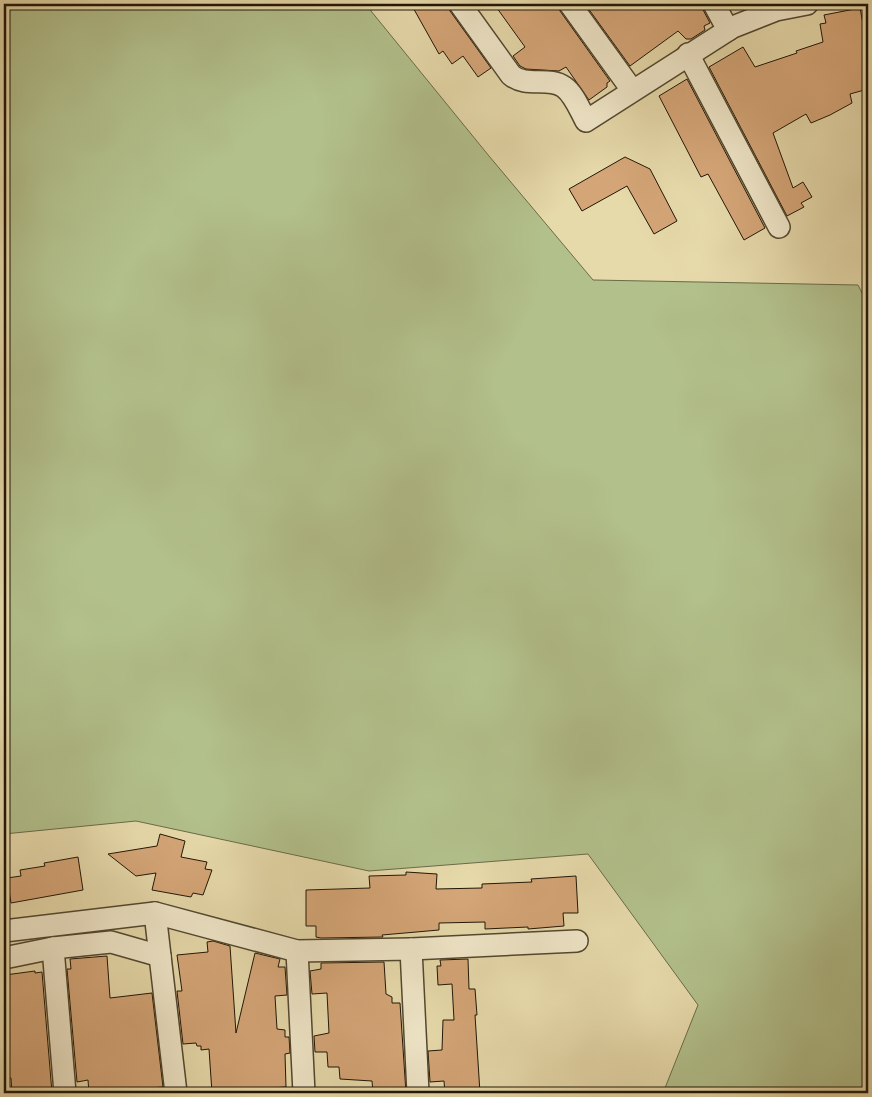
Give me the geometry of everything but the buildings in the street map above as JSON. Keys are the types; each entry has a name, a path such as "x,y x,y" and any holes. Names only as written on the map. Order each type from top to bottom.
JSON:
{"street":[{"path":"460,4 511,75 517,80 524,82 562,86 568,90 586,121 728,30 775,7 807,4"},
{"path":"570,4 632,90"},
{"path":"714,4 728,30"},
{"path":"688,54 779,227"},
{"path":"155,913 176,1093"},
{"path":"4,931 155,913 297,951 411,950 577,941"},
{"path":"4,958 53,948 111,942 160,956"},
{"path":"53,948 65,1093"},
{"path":"411,950 418,1093"},
{"path":"297,951 304,1093"}],"green space":[{"path":"4,4 370,4 371,11 593,280 858,285 868,305 868,1093 663,1093 698,1005 588,854 369,871 136,821 4,834"}]}
